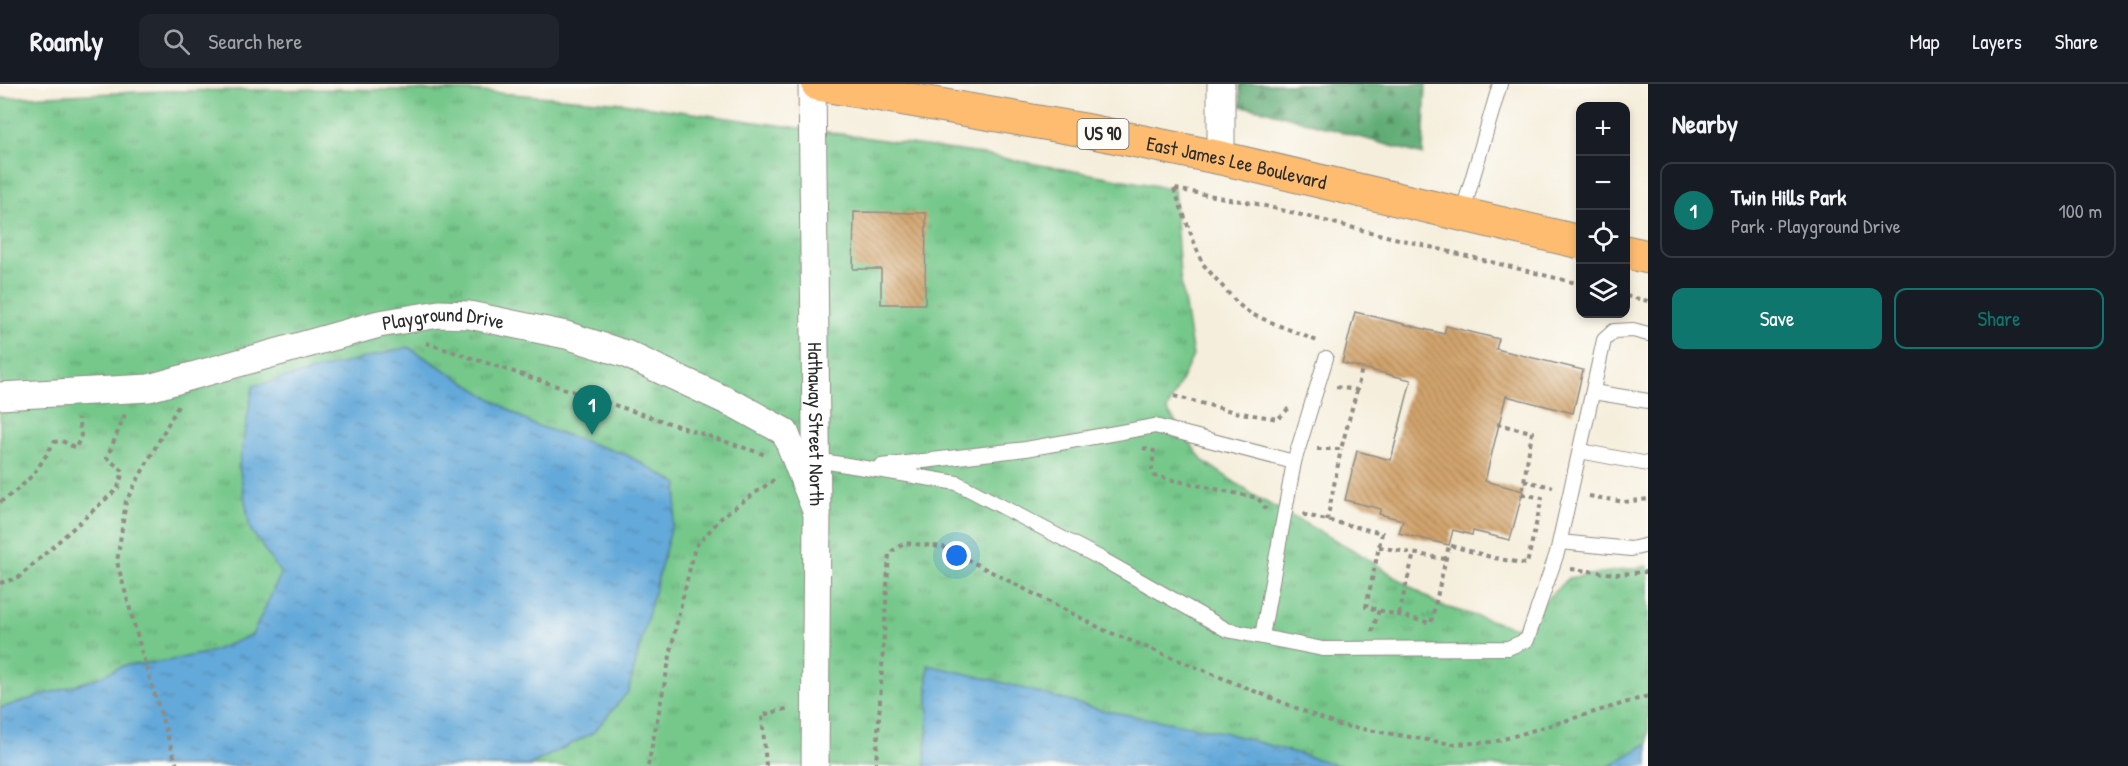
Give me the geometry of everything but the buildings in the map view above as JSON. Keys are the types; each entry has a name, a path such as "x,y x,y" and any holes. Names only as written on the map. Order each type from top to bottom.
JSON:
{"main road":[{"name":"East James Lee Boulevard","path":"818,84 1084,130 1221,158 1576,241"},
{"path":"1630,253 1648,257"}],"street":[{"name":"Hathaway Street North","path":"812,84 817,513 815,766"},
{"path":"1221,84 1221,158"},
{"name":"Playground Drive","path":"0,396 149,388 379,324 439,314 469,315 566,335 626,354 738,406 785,432 817,513"}],"lane":[{"path":"1462,215 1500,84"},
{"path":"816,460 957,483 1100,558 1227,630 1323,649 1508,648 1527,640 1552,568 1560,542 1604,340 1614,331 1633,330 1648,334"},
{"path":"1262,636 1294,462 1326,358"},
{"path":"1593,392 1648,401"},
{"path":"864,468 1026,449 1155,426 1294,462"},
{"path":"1580,451 1648,464"},
{"path":"1560,542 1631,549 1648,545"}],"path":[{"path":"1321,344 1251,314 1238,304 1202,263 1174,189 1257,204 1576,283"},
{"path":"1630,297 1648,301"},
{"path":"421,341 773,458"},
{"path":"1327,521 1341,449 1362,368"},
{"path":"1332,386 1357,390"},
{"path":"1174,396 1235,412 1278,419 1292,404"},
{"path":"177,766 117,562 126,501 181,401"},
{"path":"0,583 18,578 118,488 123,471 107,458 129,405"},
{"path":"0,502 22,487 38,469 54,442 62,441 76,448 81,435 80,420 74,413"},
{"path":"1497,424 1532,432 1522,494 1542,498 1527,564"},
{"path":"1137,446 1155,451 1152,470 1154,476 1258,498 1266,508 1265,520"},
{"path":"1315,457 1317,449 1341,449"},
{"path":"648,766 676,626 695,547 724,515 786,471"},
{"path":"1306,507 1305,515 1382,533 1366,607 1431,623 1449,546 1494,558 1552,568 1617,574 1648,572"},
{"path":"876,766 889,553 905,543 943,547 1104,630 1338,725 1452,744 1494,742 1648,696"},
{"path":"1379,547 1445,560"},
{"path":"1399,614 1414,553"},
{"path":"766,766 762,715 790,710 790,699"}],"green space":[{"path":"1240,84 1426,84 1423,155 1264,110 1241,106"},
{"path":"332,89 474,91 623,103 974,153 1174,189 1180,275 1193,356 1167,410 1202,460 1258,498 1357,552 1439,605 1516,628 1569,578 1648,566 1648,766 0,766 0,98 162,91"}],"water":[{"path":"408,347 532,424 627,455 678,484 675,513 628,692 593,733 528,766 0,766 0,708 92,680 125,665 162,662 210,652 252,635 281,574 250,529 239,466 253,386"},
{"path":"928,665 989,679 1101,710 1223,732 1341,766 925,766"},
{"path":"1648,743 1648,766 1610,766"}],"place":[{"name":"Twin Hills Park","path":"592,435"}]}
